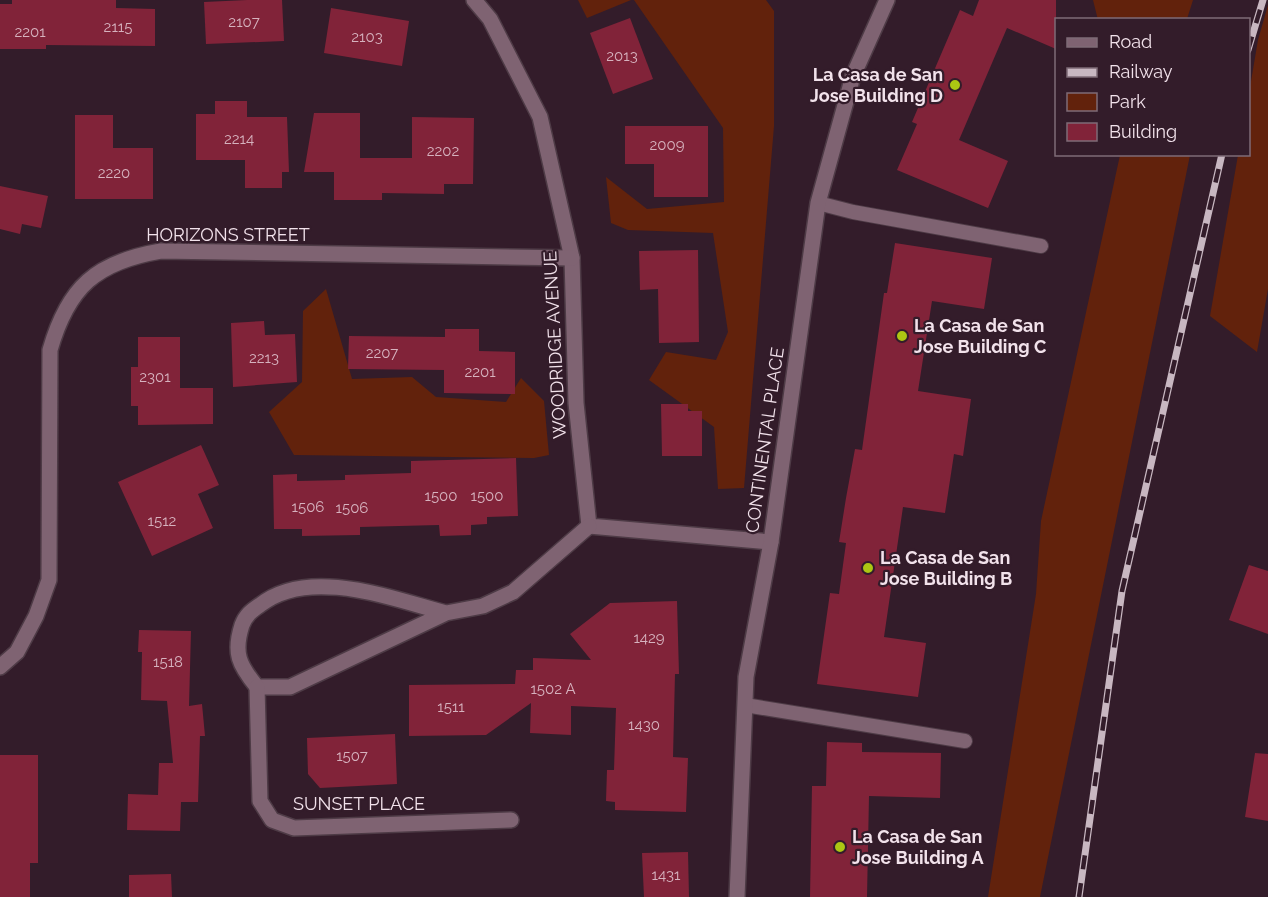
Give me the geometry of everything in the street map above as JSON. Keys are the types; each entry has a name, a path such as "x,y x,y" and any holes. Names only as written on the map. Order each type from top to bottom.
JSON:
{"street":[{"name":"WOODRIDGE AVENUE","path":"474,0 490,19 540,117 572,258 576,403 589,526"},
{"name":"CONTINENTAL PLACE","path":"738,897 746,677 771,542 818,203 853,76 887,0"},
{"name":"HORIZONS STREET","path":"0,668 17,652 36,616 49,580 50,350 59,320 71,301 78,291 103,268 130,256 161,251 572,258"},
{"path":"446,613 354,588 308,587 271,596 246,615 237,642 241,666 257,687 290,687 446,613 483,606 513,592 589,526 771,542"},
{"name":"SUNSET PLACE","path":"257,687 260,801 272,819 294,828 511,820"}],"lane":[{"path":"818,203 853,212 1041,246"},
{"path":"745,705 965,741"}],"green space":[{"path":"578,0 631,0 587,18"},
{"path":"634,0 766,0 774,11 774,126 744,488 718,489 714,427 649,380 666,352 716,360 728,332 713,233 628,230 611,223 606,177 647,209 724,202 723,128"},
{"path":"1093,0 1193,0 1187,18 1098,18"},
{"path":"1268,5 1268,289 1257,352 1210,316 1238,156 1250,156 1250,87 1258,40"},
{"path":"1120,156 1190,156 1040,897 988,897 1036,594 1041,521"},
{"path":"326,289 352,379 412,377 436,397 506,402 521,378 544,401 549,455 534,458 294,455 269,412 302,382 303,311"}],"building":[{"path":"12,0 116,0 116,8 155,9 155,46 46,45 46,49 0,49 0,4 12,4"},
{"path":"282,0 284,41 206,44 204,2"},
{"name":"La Casa de San Jose Building D","path":"979,0 1056,0 1055,49 1007,28 959,140 1008,161 988,208 897,170 917,124 912,122 960,10 973,16"},
{"path":"331,8 409,21 402,66 324,53"},
{"path":"630,18 653,79 613,94 590,33"},
{"path":"215,101 247,101 247,117 287,117 289,172 282,172 282,188 245,188 245,160 196,160 196,114 215,114"},
{"path":"314,113 360,113 360,158 412,158 412,117 474,118 473,184 444,184 444,194 382,193 382,200 334,200 334,172 304,172"},
{"path":"75,115 113,115 113,148 153,148 153,199 75,199"},
{"path":"625,126 708,126 708,197 654,197 654,164 625,164"},
{"path":"0,186 48,196 41,228 22,224 20,234 0,229"},
{"path":"895,243 992,258 984,309 932,301 918,391 971,399 963,456 954,454 945,513 903,507 884,637 926,643 918,697 817,684 830,593 839,594 846,543 839,542 846,498 855,449 862,450 884,293 887,293"},
{"path":"698,250 699,342 659,343 658,289 640,290 639,251"},
{"path":"264,321 265,335 295,334 297,382 233,387 231,323"},
{"path":"445,329 479,329 479,351 515,352 515,394 444,393 444,370 348,369 349,336 445,337"},
{"path":"138,337 180,337 180,388 213,388 213,424 138,425 138,406 131,406 131,367 138,367"},
{"path":"661,404 688,404 688,411 702,411 702,456 662,456"},
{"path":"201,445 219,485 198,494 213,528 152,556 118,482"},
{"path":"516,458 518,516 487,517 487,524 471,525 471,535 440,536 439,525 360,527 360,535 302,536 302,529 274,529 273,475 297,474 297,481 345,480 345,475 411,473 411,461"},
{"path":"1249,565 1268,571 1268,634 1229,620"},
{"path":"677,601 679,674 675,674 673,757 688,758 686,812 615,810 615,802 606,801 607,770 614,770 616,708 571,706 571,735 530,733 531,703 486,735 409,736 409,685 515,684 516,670 533,670 533,658 591,660 570,634 610,603"},
{"path":"139,630 191,631 189,706 202,704 205,736 200,736 198,802 181,802 180,831 127,830 128,794 158,795 159,763 173,763 167,701 141,700 142,652 138,652"},
{"path":"395,734 397,784 320,788 308,774 307,738"},
{"name":"La Casa de San Jose Building A","path":"827,742 862,743 862,752 941,753 940,798 869,796 867,897 810,897 812,786 826,786"},
{"path":"1255,753 1268,754 1268,821 1245,817"},
{"path":"0,755 38,755 38,863 30,863 30,897 0,897"},
{"path":"688,852 689,897 644,897 642,853"},
{"path":"171,874 172,897 129,897 129,875"}],"railway":[{"path":"1250,43 1263,0"},
{"path":"1079,897 1122,591 1222,156"}],"place":[{"name":"La Casa de San Jose Building D","path":"955,85"},
{"name":"La Casa de San Jose Building C","path":"902,336"},
{"name":"La Casa de San Jose Building B","path":"868,568"},
{"name":"La Casa de San Jose Building A","path":"840,847"}]}
